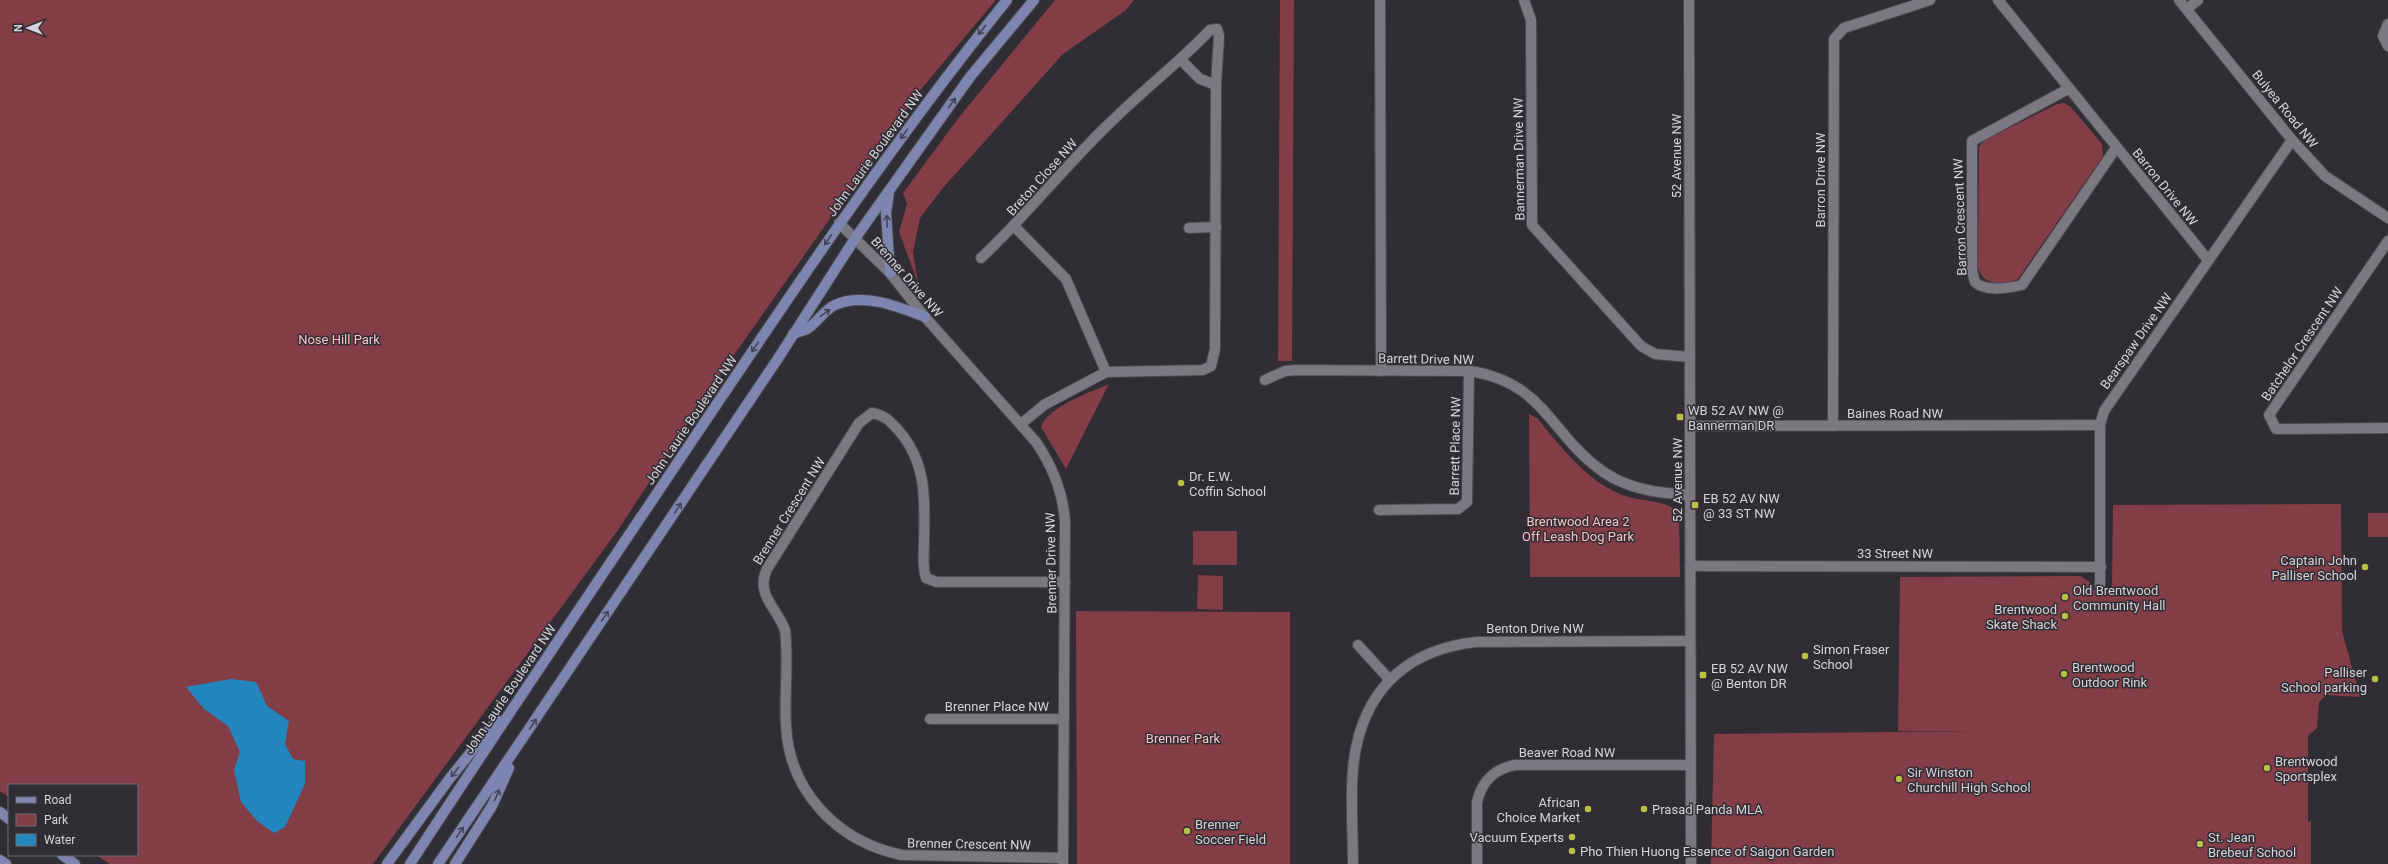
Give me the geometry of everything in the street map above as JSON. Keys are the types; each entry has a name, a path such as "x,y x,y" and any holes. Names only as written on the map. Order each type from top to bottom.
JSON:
{"main road":[{"name":"John Laurie Boulevard NW","path":"410,864 533,676 839,223 958,61 1007,0"},
{"path":"438,864 793,334 856,237 970,77 1034,0"},
{"path":"889,191 886,213 890,273"},
{"path":"793,334 808,328 817,318 836,305 855,300 879,302 902,308 925,318"},
{"path":"387,864 450,778 533,676"},
{"path":"455,864 492,806 519,744"},
{"path":"63,856 75,864"},
{"path":"0,860 6,864"}],"street":[{"path":"1380,0 1381,371"},
{"name":"Bannerman Drive NW","path":"1524,0 1531,20 1532,225 1641,346 1656,354 1690,356"},
{"name":"52 Avenue NW","path":"1689,0 1691,864"},
{"name":"Barron Drive NW","path":"1833,426 1834,39 1844,28 1930,0"},
{"name":"Barron Drive NW","path":"1998,0 2068,89 2208,260"},
{"name":"Bulyea Road NW","path":"2179,0 2292,140 2325,176 2388,218"},
{"path":"2187,9 2198,0"},
{"path":"2388,24 2383,36 2388,46"},
{"name":"Breton Close NW","path":"1021,424 1044,406 1106,372 1203,370 1211,366 1215,350 1216,85 1219,36 1217,29 1210,30 1180,60 1114,119 1014,226 1066,279 1106,372"},
{"path":"1180,60 1200,78 1216,85"},
{"name":"Barron Crescent NW","path":"2068,89 1972,140 1972,271 1973,277 1979,286 2012,288 2022,285 2116,148"},
{"name":"Bearspaw Drive NW","path":"2100,587 2100,425 2104,411 2292,140"},
{"name":"Brenner Drive NW","path":"839,223 856,237 890,273 925,318 1021,424 1042,451 1057,482 1065,522 1063,861"},
{"path":"981,258 1014,226"},
{"path":"1188,228 1216,227"},
{"name":"Batchelor Crescent NW","path":"2388,241 2269,416 2276,429 2388,428"},
{"name":"Barrett Drive NW","path":"1265,380 1286,371 1297,370 1469,371 1492,375 1511,383 1542,407 1586,458 1614,479 1639,489 1690,495"},
{"name":"Barrett Place NW","path":"1379,510 1458,509 1467,502 1469,371"},
{"name":"Brenner Crescent NW","path":"1063,861 902,856 869,845 841,830 830,821 818,809 806,792 792,758 786,726 785,630 763,590 762,583 767,569 860,423 872,413 887,418 913,449 920,467 925,495 923,566 926,578 937,582 1065,582"},
{"name":"Baines Road NW","path":"1690,426 2100,425"},
{"name":"33 Street NW","path":"1690,566 2101,567"},
{"name":"Benton Drive NW","path":"1353,864 1356,748 1367,714 1389,679 1432,652 1453,644 1476,642 1690,641"},
{"path":"1358,645 1389,679"},
{"name":"Brenner Place NW","path":"930,719 1064,719"},
{"name":"Beaver Road NW","path":"1477,864 1477,802 1479,793 1488,778 1501,768 1515,765 1690,765"}],"green space":[{"name":"Nose Hill Park","path":"0,0 996,0 922,88 715,382 618,530 373,864 110,864 98,856 138,856 138,784 8,784 8,796 0,791"},
{"path":"1055,0 1134,0 1126,10 1063,54 942,189 920,218 913,252 918,283 899,232 907,204 903,193 960,116"},
{"path":"1280,0 1294,0 1292,361 1278,361"},
{"path":"2064,103 2070,106 2102,144 2103,156 2018,279 2006,283 1994,283 1989,281 1984,278 1978,268 1979,147 1983,141 2057,104"},
{"path":"1109,384 1066,469 1041,427 1045,420 1060,407"},
{"name":"Brentwood Area 2 Off Leash Dog Park","path":"1529,414 1537,418 1574,461 1607,488 1627,497 1661,503 1675,509 1679,514 1680,577 1530,577"},
{"path":"2341,504 2342,631 2360,697 2326,695 2319,702 2317,728 2308,736 2308,822 2311,821 2311,864 1711,864 1714,734 1985,731 1898,731 1900,577 2080,576 2090,582 2090,590 2112,589 2113,505"},
{"path":"2368,513 2388,513 2388,537 2368,537"},
{"path":"1193,531 1237,531 1237,565 1193,565"},
{"path":"1198,575 1223,576 1223,610 1197,609"},
{"name":"Brenner Park","path":"1076,611 1290,612 1290,864 1077,864"}],"water":[{"path":"231,679 256,682 267,706 289,721 285,744 293,759 305,761 305,784 285,827 274,833 257,821 241,802 234,770 240,752 228,726 204,709 186,687"}],"place":[{"name":"WB 52 AV NW @ Bannerman DR","path":"1680,417"},
{"name":"Dr. E.W. Coffin School","path":"1181,483"},
{"name":"EB 52 AV NW @ 33 ST NW","path":"1695,505"},
{"name":"Captain John Palliser School","path":"2365,567"},
{"name":"Old Brentwood Community Hall","path":"2065,597"},
{"name":"Brentwood Skate Shack","path":"2065,616"},
{"name":"Simon Fraser School","path":"1805,656"},
{"name":"Brentwood Outdoor Rink","path":"2064,674"},
{"name":"EB 52 AV NW @ Benton DR","path":"1703,675"},
{"name":"Palliser School parking","path":"2375,679"},
{"name":"Brentwood Sportsplex","path":"2267,768"},
{"name":"Sir Winston Churchill High School","path":"1899,779"},
{"name":"African Choice Market","path":"1588,809"},
{"name":"Prasad Panda MLA","path":"1644,809"},
{"name":"Brenner Soccer Field","path":"1187,831"},
{"name":"Vacuum Experts","path":"1572,837"},
{"name":"St. Jean Brebeuf School","path":"2200,844"},
{"name":"Pho Thien Huong Essence of Saigon Garden","path":"1572,851"}]}
